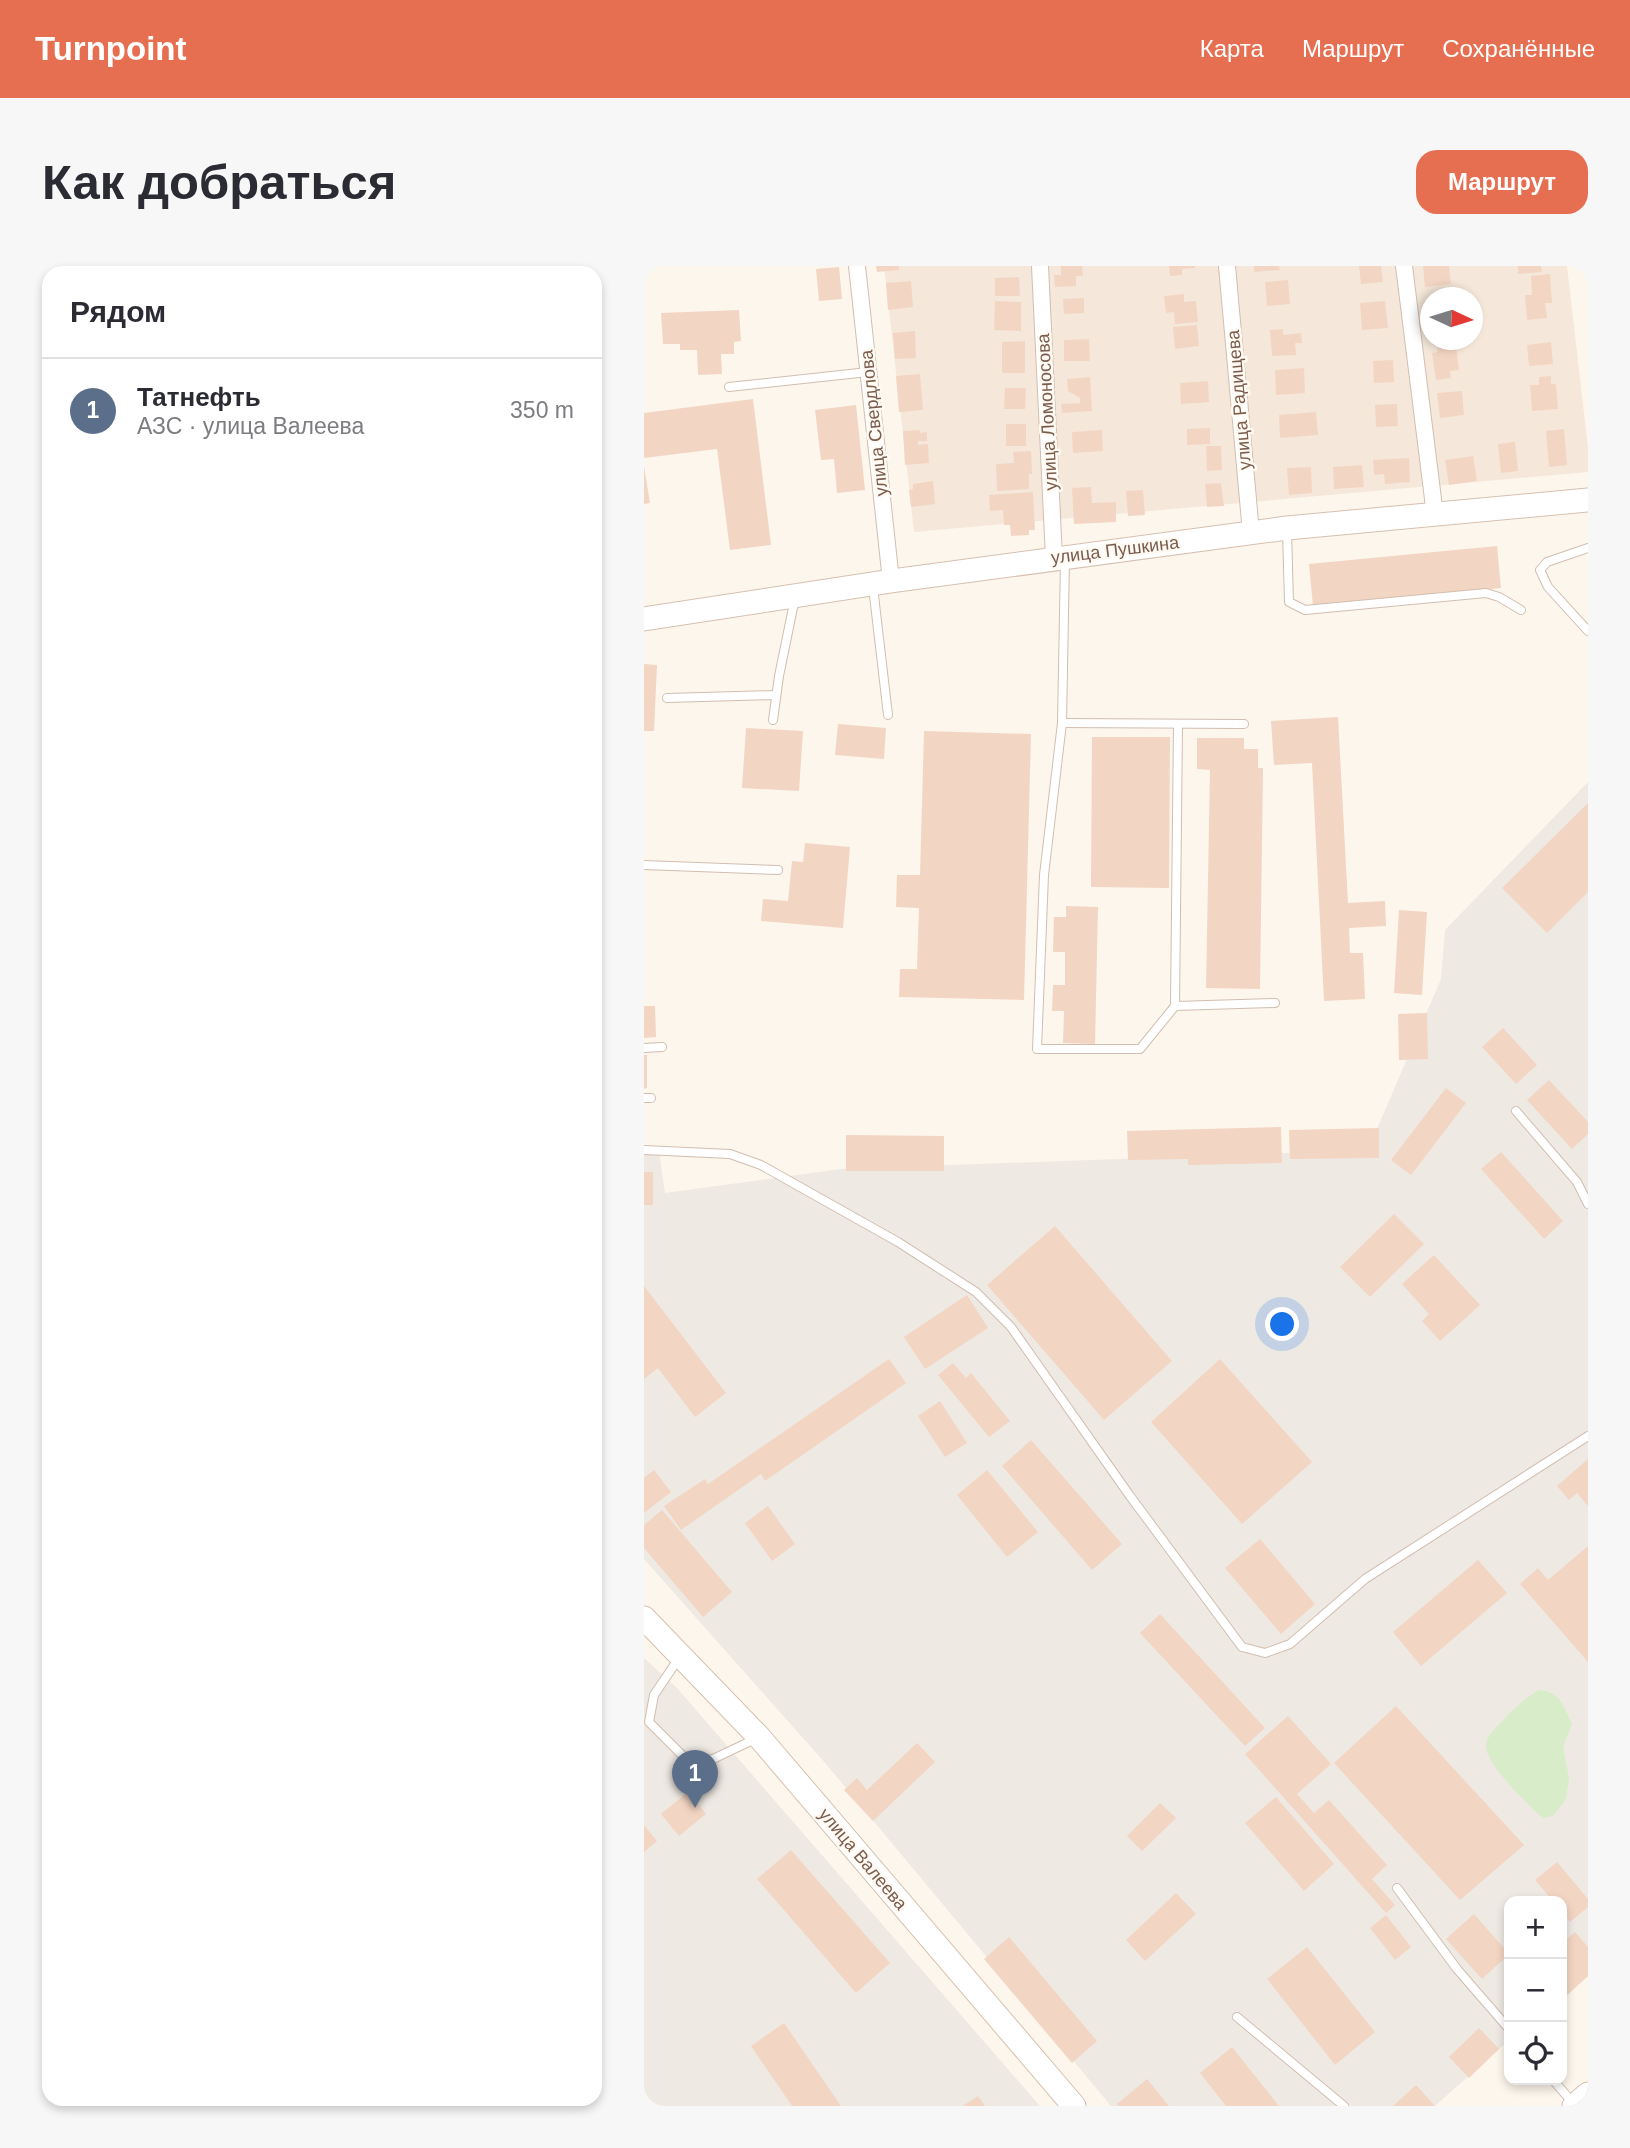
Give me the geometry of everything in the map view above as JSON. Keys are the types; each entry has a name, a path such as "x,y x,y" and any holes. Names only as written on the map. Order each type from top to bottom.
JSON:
{"street":[{"name":"улица Свердлова","path":"857,266 869,372 882,582"},
{"name":"улица Ломоносова","path":"1040,266 1059,557"},
{"name":"улица Радищева","path":"1227,266 1251,533"},
{"path":"1404,266 1435,515"},
{"name":"улица Пушкина","path":"644,619 882,582 1287,528 1588,500"},
{"name":"улица Валеева","path":"644,1618 759,1737 1074,2106"},
{"path":"1574,2106 1588,2094"}],"lane":[{"path":"729,387 869,372"},
{"path":"1287,528 1289,602 1305,610 1486,593 1521,610"},
{"path":"1588,548 1547,562 1540,570 1548,587 1588,631"},
{"path":"1059,557 1062,723 1044,875 1037,1049 1140,1049 1175,1006 1178,725"},
{"path":"882,582 888,715"},
{"path":"773,720 796,596"},
{"path":"667,698 776,695"},
{"path":"1062,723 1244,724"},
{"path":"644,865 778,870"},
{"path":"1175,1006 1275,1003"},
{"path":"644,1048 662,1048"},
{"path":"1516,1111 1577,1182 1588,1204"},
{"path":"644,1150 730,1154 761,1165 898,1242 976,1292 1011,1327 1130,1496 1242,1647 1265,1653 1290,1644 1365,1579 1588,1436"},
{"path":"681,1655 654,1695 649,1722 691,1764 713,1759 759,1737"},
{"path":"1397,1888 1457,1969 1504,2023"},
{"path":"1237,2017 1344,2106"},
{"path":"1557,2085 1574,2106"}],"shaded area":[{"path":"884,266 1567,266 1588,448 1588,472 914,532"},
{"path":"1588,782 1588,1969 1567,1988 1567,1896 1504,1896 1504,2044 1435,2106 1111,2106 826,1764 644,1559 644,1152 659,1151 665,1193 841,1169 1368,1150 1441,979 1445,930"},
{"path":"644,1658 677,1688 1040,2106 644,2106"}],"green space":[{"path":"1539,1690 1557,1697 1572,1724 1563,1747 1569,1778 1566,1799 1553,1816 1543,1818 1499,1773 1487,1753 1486,1745 1491,1733 1505,1718"}],"building":[{"path":"876,266 899,266 899,270 877,272"},
{"path":"1061,266 1082,266 1083,276 1076,276 1076,286 1055,287 1054,275 1061,275"},
{"path":"1169,266 1195,268 1182,269 1182,275 1170,276"},
{"path":"1254,266 1279,266 1280,270 1254,272"},
{"path":"1359,266 1381,266 1383,282 1361,284"},
{"path":"1423,266 1449,266 1451,284 1425,287"},
{"path":"1518,266 1541,266 1542,272 1518,274"},
{"path":"839,267 842,299 819,301 816,269"},
{"path":"1550,274 1552,303 1545,303 1547,318 1527,320 1525,295 1532,295 1531,276"},
{"path":"1019,277 1020,296 995,296 995,278"},
{"path":"1288,280 1290,304 1267,306 1265,282"},
{"path":"911,281 913,307 888,310 886,283"},
{"path":"1184,294 1184,302 1196,301 1198,322 1175,324 1174,312 1166,313 1164,296"},
{"path":"1084,298 1084,313 1064,314 1063,299"},
{"path":"995,301 1021,302 1021,331 994,330"},
{"path":"1385,301 1388,328 1362,330 1360,303"},
{"path":"739,310 741,341 734,342 734,354 721,354 722,374 698,375 697,350 680,350 680,344 663,344 661,313"},
{"path":"1197,325 1199,346 1175,349 1173,327"},
{"path":"1283,329 1283,335 1301,333 1302,343 1295,343 1296,355 1272,356 1270,330"},
{"path":"915,331 916,358 895,359 893,333"},
{"path":"1089,339 1090,361 1064,361 1064,340"},
{"path":"1025,341 1025,373 1002,373 1002,342"},
{"path":"1551,342 1553,364 1529,366 1527,345"},
{"path":"1457,350 1459,370 1450,371 1451,378 1436,380 1432,353"},
{"path":"1393,360 1394,382 1374,383 1373,361"},
{"path":"1304,368 1305,393 1276,395 1275,370"},
{"path":"920,374 923,410 899,412 896,376"},
{"path":"1551,376 1551,384 1556,384 1558,409 1532,411 1530,385 1539,385 1539,377"},
{"path":"1090,377 1092,411 1062,413 1061,404 1080,403 1080,398 1068,391 1067,379"},
{"path":"1208,381 1209,402 1181,404 1180,383"},
{"path":"1005,388 1026,388 1025,409 1004,409"},
{"path":"1462,391 1464,415 1440,418 1437,393"},
{"path":"753,399 771,545 730,550 717,449 644,458 644,413"},
{"path":"1397,404 1398,426 1376,427 1375,405"},
{"path":"856,405 865,490 837,493 834,459 821,460 815,410"},
{"path":"1316,412 1318,435 1280,438 1279,415"},
{"path":"1006,424 1026,424 1026,446 1006,446"},
{"path":"1210,428 1210,444 1187,445 1187,429"},
{"path":"1564,429 1567,465 1549,467 1546,431"},
{"path":"920,430 920,433 927,432 927,441 918,441 918,445 928,444 929,463 905,465 903,431"},
{"path":"1102,430 1103,451 1073,453 1072,432"},
{"path":"1515,442 1518,471 1501,473 1498,444"},
{"path":"1206,446 1221,446 1222,470 1207,471"},
{"path":"1031,451 1032,474 1029,474 1029,489 997,491 996,464 1014,463 1013,452"},
{"path":"1473,456 1477,481 1449,485 1445,460"},
{"path":"1409,458 1410,482 1385,484 1384,474 1374,475 1373,460"},
{"path":"1362,465 1364,487 1334,489 1333,467"},
{"path":"644,466 650,503 644,504"},
{"path":"1311,467 1312,493 1289,495 1287,468"},
{"path":"933,481 935,504 911,507 909,490 913,489 913,484"},
{"path":"1221,483 1224,506 1207,507 1205,484"},
{"path":"1091,487 1092,503 1116,502 1116,522 1074,524 1072,488"},
{"path":"1143,490 1145,515 1128,516 1126,491"},
{"path":"1033,492 1035,530 1029,530 1029,535 1011,536 1010,525 1004,525 1003,510 990,511 989,495"},
{"path":"1497,546 1501,588 1313,606 1309,564"},
{"path":"644,664 657,665 654,731 644,731"},
{"path":"1338,717 1348,903 1385,901 1386,926 1349,928 1350,953 1363,953 1365,999 1324,1001 1312,763 1274,765 1271,721"},
{"path":"838,724 886,728 884,759 835,755"},
{"path":"746,728 803,731 799,791 742,788"},
{"path":"924,731 1031,734 1024,1000 899,997 900,969 917,969 919,908 896,907 897,875 920,875"},
{"path":"1092,737 1170,737 1169,888 1091,887"},
{"path":"1197,738 1244,738 1244,749 1258,749 1258,768 1263,768 1260,989 1206,988 1210,770 1197,769"},
{"path":"1588,803 1588,892 1547,933 1502,888"},
{"path":"805,843 850,847 843,928 761,921 763,899 788,901 792,861 803,862"},
{"path":"1066,906 1098,907 1095,1044 1063,1043 1064,1011 1052,1011 1053,985 1065,985 1065,952 1053,952 1054,917 1066,917"},
{"path":"1399,910 1427,912 1422,995 1394,993"},
{"path":"644,1006 655,1006 656,1037 644,1038"},
{"path":"1427,1013 1428,1059 1399,1060 1398,1014"},
{"path":"1503,1028 1537,1065 1516,1084 1482,1047"},
{"path":"644,1055 647,1055 647,1088 644,1089"},
{"path":"1549,1080 1588,1122 1588,1134 1572,1149 1527,1100"},
{"path":"1446,1088 1466,1103 1411,1175 1391,1160"},
{"path":"1281,1127 1282,1163 1188,1165 1188,1159 1128,1160 1127,1131"},
{"path":"1379,1128 1379,1158 1290,1159 1289,1130"},
{"path":"846,1135 944,1136 944,1171 846,1171"},
{"path":"1501,1152 1563,1221 1544,1239 1481,1169"},
{"path":"644,1172 653,1172 653,1205 644,1205"},
{"path":"1394,1214 1424,1244 1370,1297 1340,1267"},
{"path":"1055,1226 1172,1361 1104,1420 987,1285"},
{"path":"1434,1255 1480,1305 1440,1341 1422,1321 1429,1314 1402,1284"},
{"path":"644,1286 726,1393 695,1417 658,1368 644,1379"},
{"path":"967,1295 988,1328 925,1369 904,1337"},
{"path":"889,1359 906,1383 765,1481 761,1474 681,1530 664,1506 705,1479 708,1484"},
{"path":"1220,1359 1312,1462 1242,1524 1151,1422"},
{"path":"953,1363 966,1378 971,1373 1010,1421 989,1437 938,1375"},
{"path":"940,1401 967,1443 945,1457 918,1416"},
{"path":"1031,1440 1122,1544 1092,1570 1002,1466"},
{"path":"1588,1459 1588,1506 1577,1493 1569,1500 1557,1486"},
{"path":"654,1470 671,1492 644,1513 644,1478"},
{"path":"987,1470 1038,1532 1007,1557 957,1495"},
{"path":"768,1506 795,1544 772,1561 745,1523"},
{"path":"662,1510 732,1592 703,1617 644,1548 644,1525"},
{"path":"1260,1539 1315,1604 1281,1634 1225,1568"},
{"path":"1588,1546 1588,1662 1520,1584 1538,1568 1548,1580"},
{"path":"1478,1560 1507,1593 1421,1666 1393,1632"},
{"path":"1160,1614 1265,1728 1245,1746 1140,1633"},
{"path":"1396,1706 1524,1845 1460,1900 1334,1763"},
{"path":"1288,1716 1331,1764 1297,1794 1314,1813 1329,1800 1387,1865 1372,1879 1395,1905 1386,1913 1245,1754"},
{"path":"917,1743 935,1762 873,1821 844,1790 857,1778 867,1790"},
{"path":"688,1792 706,1814 679,1836 661,1814"},
{"path":"1276,1797 1334,1864 1304,1891 1245,1823"},
{"path":"1160,1803 1176,1818 1142,1851 1127,1836"},
{"path":"644,1825 657,1841 644,1852"},
{"path":"791,1850 890,1963 856,1993 757,1879"},
{"path":"1557,1862 1588,1899 1588,1907 1570,1922 1567,1918 1567,1896 1549,1896 1535,1880"},
{"path":"1176,1893 1196,1914 1145,1961 1126,1940"},
{"path":"1474,1914 1504,1948 1504,1959 1482,1979 1446,1939"},
{"path":"1386,1915 1411,1947 1395,1960 1370,1928"},
{"path":"1575,1932 1588,1947 1588,1976 1567,1995 1567,1959 1567,1939"},
{"path":"1009,1937 1097,2041 1072,2063 984,1959"},
{"path":"1307,1947 1375,2032 1335,2065 1267,1979"},
{"path":"784,2023 841,2106 792,2106 751,2046"},
{"path":"1479,2028 1499,2049 1469,2078 1449,2057"},
{"path":"1232,2047 1279,2106 1226,2106 1200,2073"},
{"path":"1147,2079 1169,2106 1117,2104"},
{"path":"1416,2085 1435,2106 1393,2106"},
{"path":"978,2096 985,2106 963,2106"}],"place":[{"name":"Татнефть","path":"695,1808"}]}
